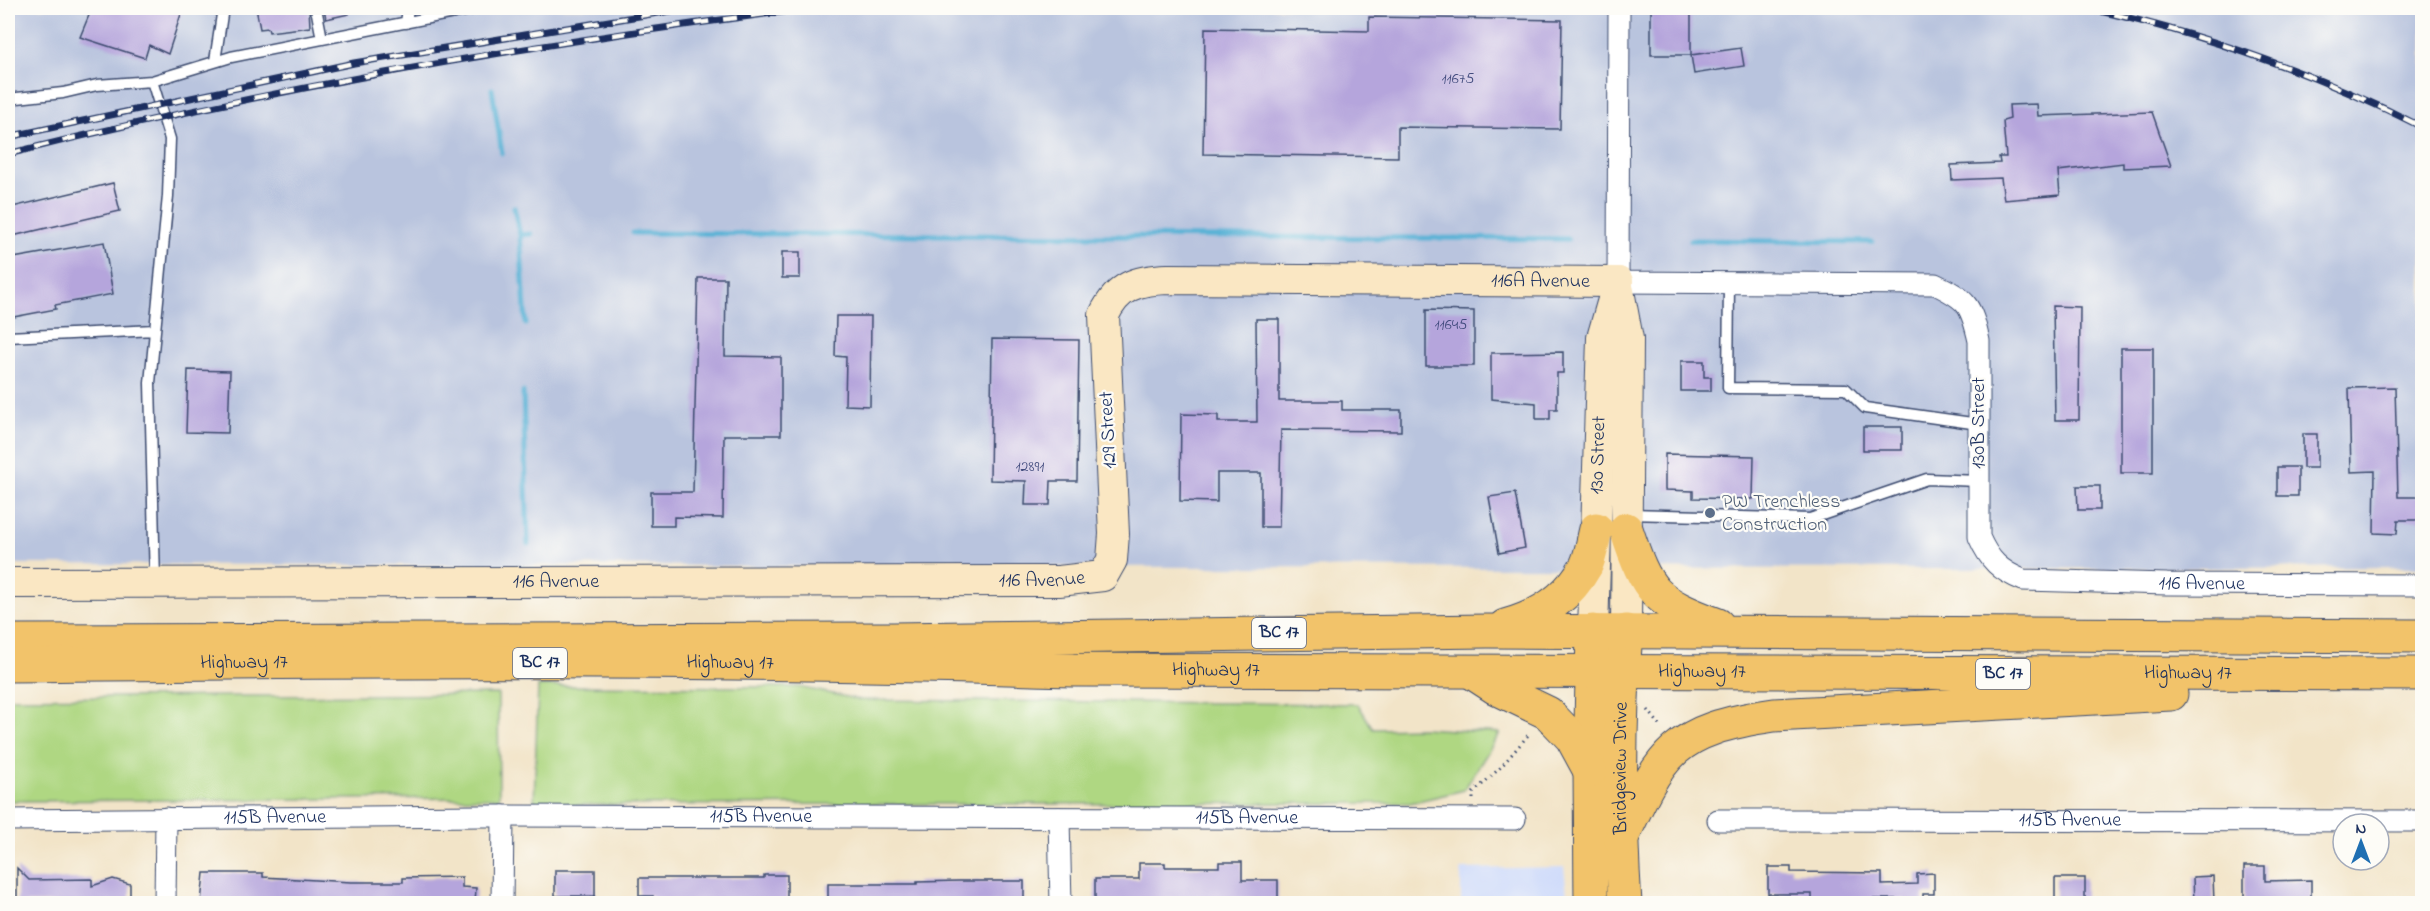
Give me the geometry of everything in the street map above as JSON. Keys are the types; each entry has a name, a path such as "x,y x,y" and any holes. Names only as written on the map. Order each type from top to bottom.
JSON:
{"main road":[{"path":"1487,631 1529,620 1566,595 1616,524 1640,572 1658,596 1680,611 1736,632"},
{"name":"Highway 17","path":"8,641 893,639 1487,631 1600,656"},
{"name":"Highway 17","path":"1600,656 1626,631 2422,636"},
{"path":"1073,670 1181,655 1466,652 1600,656"},
{"name":"Highway 17","path":"8,665 532,663 922,665 1073,670 1472,672 1600,656 2382,676 2422,674"},
{"name":"Bridgeview Drive","path":"1591,903 1590,771 1600,656"},
{"name":"Bridgeview Drive","path":"1600,656 1621,840 1625,903"},
{"path":"1472,672 1496,688 1548,713 1572,738 1590,771"},
{"path":"1621,840 1643,792 1664,759 1676,747 1708,729 1746,719 1774,715 2113,699 2382,676"}],"street":[{"name":"130 Street","path":"1619,8 1618,282 1602,338 1626,631"},
{"name":"116A Avenue","path":"1123,288 1149,280 1168,279 1935,284 1956,295"},
{"name":"129 Street","path":"1103,576 1112,560 1114,534 1104,315 1111,299 1123,288"},
{"name":"130B Street","path":"1956,295 1973,311 1979,341 1979,537 1987,557"},
{"name":"130 Street","path":"1600,656 1616,524"},
{"name":"116 Avenue","path":"1987,557 2005,573 2023,580 2167,584 2422,585"},
{"name":"116 Avenue","path":"8,583 1059,581 1103,576"},
{"name":"115B Avenue","path":"8,820 503,816 1515,819"},
{"path":"502,903 503,816"},
{"path":"165,903 166,818"},
{"path":"1059,818 1061,903"},
{"name":"115B Avenue","path":"1718,820 2422,821"}],"lane":[{"path":"215,61 223,8"},
{"path":"316,8 322,39"},
{"path":"406,23 408,8"},
{"path":"8,99 63,93 96,85 152,81 215,61 406,23 459,10 479,8"},
{"path":"152,81 170,139 168,196 150,383 155,582"},
{"path":"1729,283 1728,388 1846,389 1865,408 1979,424"},
{"path":"8,337 155,330"},
{"path":"1616,524 1810,519 1927,479 1979,481"}],"path":[{"path":"1647,708 1668,736"},
{"path":"1472,819 1473,793 1501,767 1530,732"}],"shaded area":[{"path":"8,8 2422,8 2422,567 1937,569 8,564"},
{"path":"1564,867 1568,903 1461,903 1461,869"}],"green space":[{"path":"538,686 799,687 861,700 1358,704 1373,729 1422,728 1500,733 1464,790 1410,803 534,805"},
{"path":"498,694 499,798 8,801 8,698"}],"building":[{"path":"92,8 183,8 168,54 149,45 145,58 80,37"},
{"path":"256,8 309,8 310,27 269,32 268,28 260,29"},
{"path":"324,8 348,8 349,14 326,19"},
{"path":"1651,8 1691,8 1691,55 1651,55"},
{"path":"1369,17 1562,20 1560,129 1398,127 1398,157 1203,154 1205,28 1369,31"},
{"path":"1741,48 1744,66 1694,74 1691,55"},
{"path":"2037,104 2038,116 2152,112 2171,166 2123,168 2123,163 2058,171 2060,195 2004,200 2001,178 1952,180 1951,165 2000,163 1999,157 2006,157 2003,121 2010,119 2009,105"},
{"path":"113,183 120,211 8,237 8,208"},
{"path":"104,242 113,294 55,305 56,309 8,318 8,259"},
{"path":"782,252 800,252 800,278 782,278"},
{"path":"698,278 726,278 725,356 781,357 781,435 724,435 723,518 674,517 674,526 651,526 651,492 693,492"},
{"path":"2053,306 2080,307 2079,420 2055,420"},
{"path":"1426,310 1474,311 1474,366 1426,366"},
{"path":"836,316 871,316 870,406 845,405 846,357 835,356"},
{"path":"1256,319 1279,319 1279,401 1342,401 1342,410 1401,410 1401,431 1281,430 1279,527 1261,527 1261,473 1217,473 1217,502 1180,501 1181,414 1218,415 1218,422 1257,422"},
{"path":"992,339 1079,340 1077,481 1051,481 1050,505 1025,505 1026,481 990,480"},
{"path":"2121,348 2153,348 2153,473 2121,473"},
{"path":"1563,352 1563,373 1557,373 1557,409 1550,409 1550,419 1536,419 1536,403 1491,399 1491,353"},
{"path":"1681,361 1704,361 1704,377 1711,377 1711,391 1681,391"},
{"path":"188,370 230,371 228,433 186,432"},
{"path":"2395,387 2398,497 2422,497 2422,520 2398,520 2397,534 2374,533 2375,471 2351,472 2349,388"},
{"path":"1863,427 1902,427 1902,450 1863,450"},
{"path":"2303,434 2317,434 2317,468 2303,468"},
{"path":"1665,454 1754,456 1753,499 1693,498 1693,491 1665,490"},
{"path":"2277,467 2298,467 2298,496 2277,496"},
{"path":"2077,486 2100,486 2100,510 2078,510"},
{"path":"1515,493 1525,548 1499,553 1489,497"},
{"path":"1219,862 1242,862 1242,880 1278,880 1278,903 1257,903 1257,898 1155,899 1155,903 1095,903 1095,879 1139,879 1139,863 1165,863 1165,867 1219,867"},
{"path":"2244,866 2265,866 2265,881 2311,880 2311,903 2244,903"},
{"path":"1768,867 1791,867 1791,872 1882,873 1882,885 1917,884 1917,874 1934,873 1934,894 1923,894 1923,903 1905,903 1905,899 1844,899 1844,903 1812,903 1812,894 1768,894"},
{"path":"17,868 29,880 92,879 92,886 113,879 130,884 130,902 17,903"},
{"path":"555,870 595,870 595,896 555,896"},
{"path":"204,873 263,873 263,877 351,882 403,882 403,878 462,877 462,887 476,888 475,903 201,903"},
{"path":"764,875 787,875 787,903 653,903 653,896 639,896 639,878 764,878"},
{"path":"2213,876 2214,903 2194,903 2193,877"},
{"path":"2055,878 2085,878 2085,903 2055,903"},
{"path":"1024,881 1024,903 828,903 828,884 917,884 917,882"}],"waterway":[{"path":"492,89 502,153"},
{"path":"514,207 520,235 531,234"},
{"path":"633,233 1568,239"},
{"path":"520,235 526,324"},
{"path":"1690,240 1872,242"},
{"path":"523,392 528,544"}],"railway":[{"path":"8,137 354,63 688,8"},
{"path":"8,154 307,87 508,51 812,8"},
{"path":"2087,8 2174,30 2258,57 2341,89 2422,127"}],"place":[{"name":"PW Trenchless Construction","path":"1710,513"}]}
